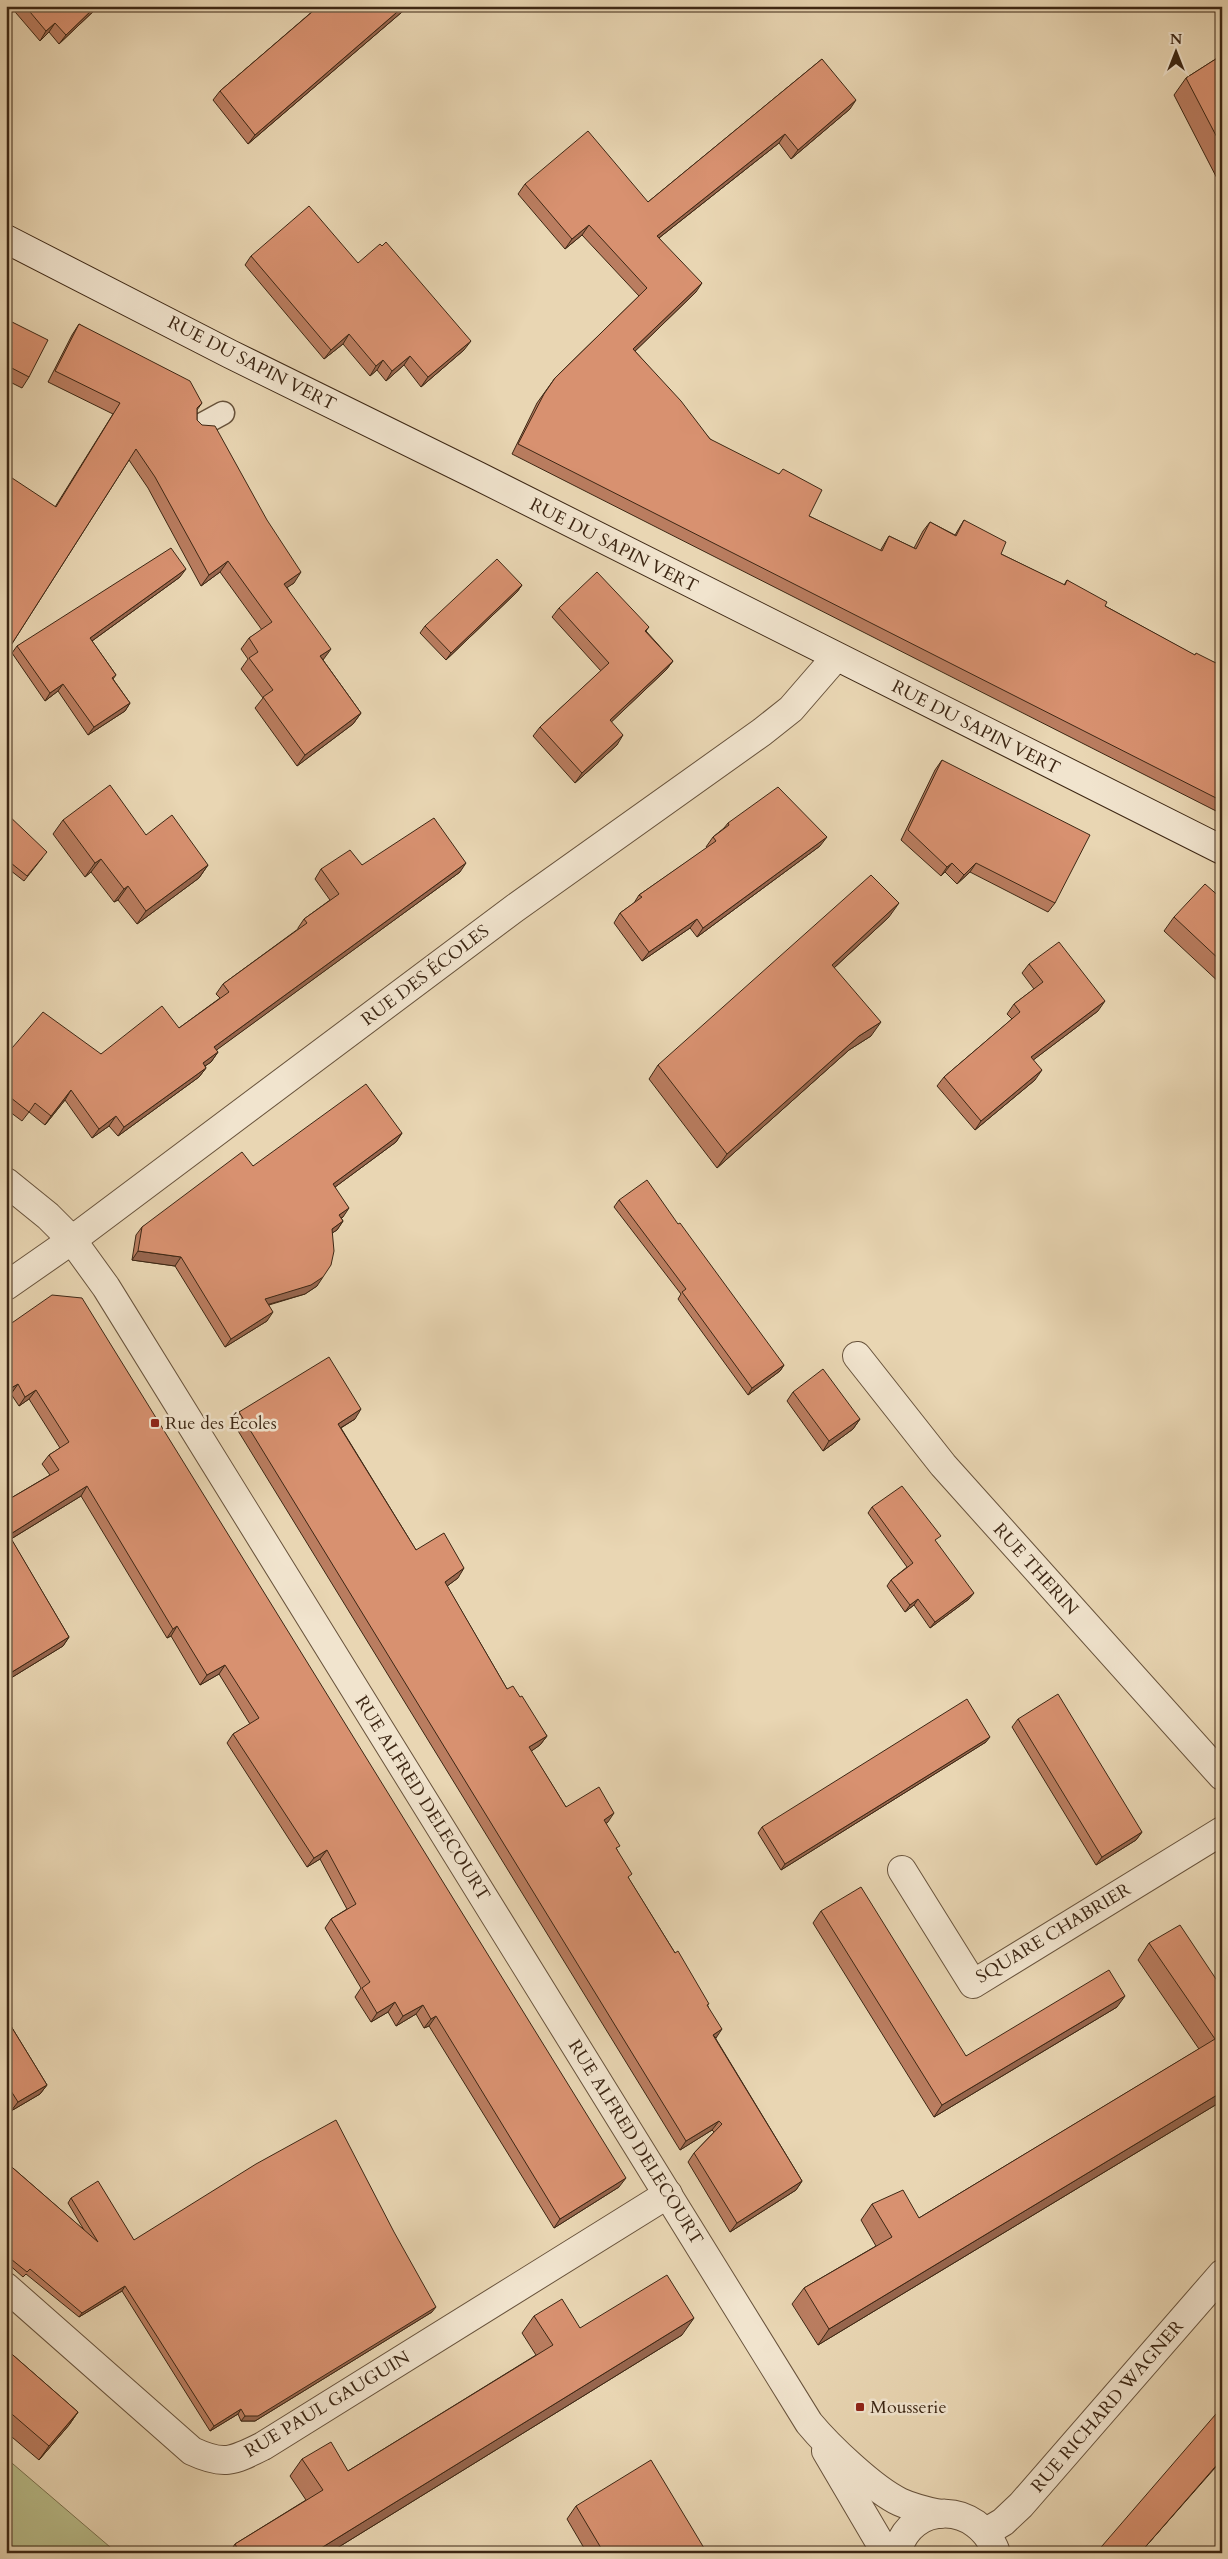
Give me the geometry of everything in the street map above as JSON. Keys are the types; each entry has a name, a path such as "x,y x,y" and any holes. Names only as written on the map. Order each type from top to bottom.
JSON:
{"street":[{"name":"RUE DU SAPIN VERT","path":"6,240 1222,850"},
{"name":"RUE DES ÉCOLES","path":"6,1286 72,1240 515,908 762,732 791,709 836,657"},
{"name":"RUE ALFRED DELECOURT","path":"6,1182 48,1216 72,1240 111,1295 817,2432 849,2493 886,2553"},
{"name":"RUE THERIN","path":"857,1356 943,1465 1222,1776"},
{"name":"SQUARE CHABRIER","path":"902,1870 972,1984 1222,1831"},
{"name":"RUE PAUL GAUGUIN","path":"6,2287 192,2451 213,2461 236,2460 263,2446 668,2194"},
{"name":"RUE RICHARD WAGNER","path":"991,2542 1003,2522 1021,2505 1222,2274"},
{"name":"RUE ALFRED DELECOURT","path":"817,2432 850,2464 894,2499 914,2508 965,2517 991,2542"},
{"path":"897,2553 901,2542 911,2528 925,2518 940,2514"}],"lane":[{"path":"201,425 223,412"}],"green space":[{"path":"6,2458 117,2553 6,2553"}],"building":[{"path":"25,6 96,6 66,35 55,23 46,31"},
{"path":"319,6 404,6 255,135 220,91"},
{"path":"1222,55 1222,147 1186,78"},
{"path":"822,59 856,100 798,150 785,134 657,236 702,283 633,349 681,401 710,439 779,474 783,469 822,490 809,516 882,551 889,536 916,549 930,522 956,536 964,520 1006,542 1001,554 1065,585 1067,580 1107,602 1105,606 1195,655 1196,653 1222,666 1222,801 518,444 544,394 555,378 647,288 589,225 572,239 525,184 588,131 648,202"},
{"path":"309,206 358,263 380,244 382,246 386,242 471,341 428,377 410,356 392,371 383,360 376,366 349,334 331,350 251,256"},
{"path":"6,319 48,340 29,377 6,365"},
{"path":"79,324 190,381 202,403 197,408 197,420 202,425 215,426 267,520 301,572 284,584 331,649 320,656 361,713 305,755 263,697 273,690 249,658 258,652 249,638 272,622 228,561 209,575 155,477 136,449 6,653 6,474 56,507 120,403 55,371"},
{"path":"171,548 186,569 90,638 116,675 112,678 130,703 94,727 63,684 50,693 17,646"},
{"path":"497,559 522,585 451,653 425,626"},
{"path":"597,572 649,627 645,631 673,661 610,720 623,735 582,773 540,727 609,663 559,608"},
{"path":"942,760 1090,835 1055,903 976,863 964,875 952,863 947,867 908,830"},
{"path":"110,785 146,835 172,815 208,865 146,911 128,886 124,889 101,859 95,863 63,820"},
{"path":"778,787 827,837 703,928 697,919 649,952 620,913 642,897 639,895 716,841 713,837 729,825 728,823"},
{"path":"6,813 47,852 27,876 6,859"},
{"path":"434,818 466,863 214,1047 218,1052 203,1063 206,1068 124,1127 116,1116 99,1129 71,1090 51,1116 35,1103 29,1112 6,1094 6,1055 43,1012 101,1054 162,1006 179,1028 229,992 223,984 307,923 304,919 339,894 321,869 350,850 362,865"},
{"path":"871,875 899,903 832,965 881,1022 859,1036 727,1154 658,1065"},
{"path":"1205,884 1222,899 1222,962 1174,917"},
{"path":"1059,942 1105,1001 1031,1057 1042,1070 981,1121 944,1077 1020,1012 1014,1004 1043,982 1029,964"},
{"path":"366,1084 402,1133 333,1184 349,1208 339,1215 343,1221 332,1229 334,1251 331,1265 323,1277 311,1285 265,1299 273,1312 231,1339 181,1257 138,1251 142,1227 242,1152 253,1166"},
{"path":"647,1180 784,1365 752,1388 682,1292 686,1289 619,1200"},
{"path":"52,1295 82,1298 626,2178 560,2219 436,2016 431,2019 423,2005 403,2016 395,2002 377,2013 362,1988 370,1982 331,1919 356,1904 327,1850 314,1858 233,1734 259,1718 225,1665 207,1675 177,1626 173,1629 87,1486 9,1535 69,1637 12,1672 6,1663 6,1501 59,1470 49,1455 69,1442 36,1390 25,1397 18,1384 6,1391 6,1327"},
{"path":"329,1357 361,1409 338,1424 416,1550 444,1533 464,1568 445,1582 507,1689 513,1686 520,1697 522,1696 547,1736 529,1747 566,1807 599,1787 614,1813 604,1820 620,1846 616,1848 632,1874 628,1877 675,1953 678,1951 709,2004 707,2005 722,2029 713,2035 802,2181 737,2223 694,2153 722,2124 719,2121 686,2141 239,1412"},
{"path":"823,1369 860,1419 829,1441 793,1392"},
{"path":"902,1486 941,1536 935,1540 974,1593 935,1622 918,1599 910,1605 891,1580 913,1563 872,1507"},
{"path":"1058,1694 1142,1832 1102,1857 1018,1719"},
{"path":"967,1699 990,1737 785,1864 762,1827"},
{"path":"861,1887 966,2056 1109,1970 1125,1996 942,2105 821,1911"},
{"path":"1180,1925 1222,1988 1222,2092 829,2329 804,2288 892,2237 872,2204 903,2190 919,2218 1215,2039 1149,1943"},
{"path":"6,2018 47,2085 18,2102 6,2083"},
{"path":"336,2120 394,2232 436,2307 258,2416 245,2416 241,2409 214,2426 125,2286 82,2313 30,2269 27,2272 6,2255 6,2162 98,2242 71,2198 98,2181 134,2240 256,2164"},
{"path":"667,2275 694,2318 313,2553 240,2553 235,2544 323,2490 302,2459 331,2442 348,2471 553,2345 534,2316 562,2299 580,2328"},
{"path":"6,2349 78,2412 49,2446 6,2409"},
{"path":"1222,2407 1222,2459 1140,2553 1096,2553"},
{"path":"651,2460 707,2553 604,2553 576,2506"}],"place":[{"name":"Rue des Écoles","path":"155,1423"},
{"name":"Mousserie","path":"860,2407"}]}
